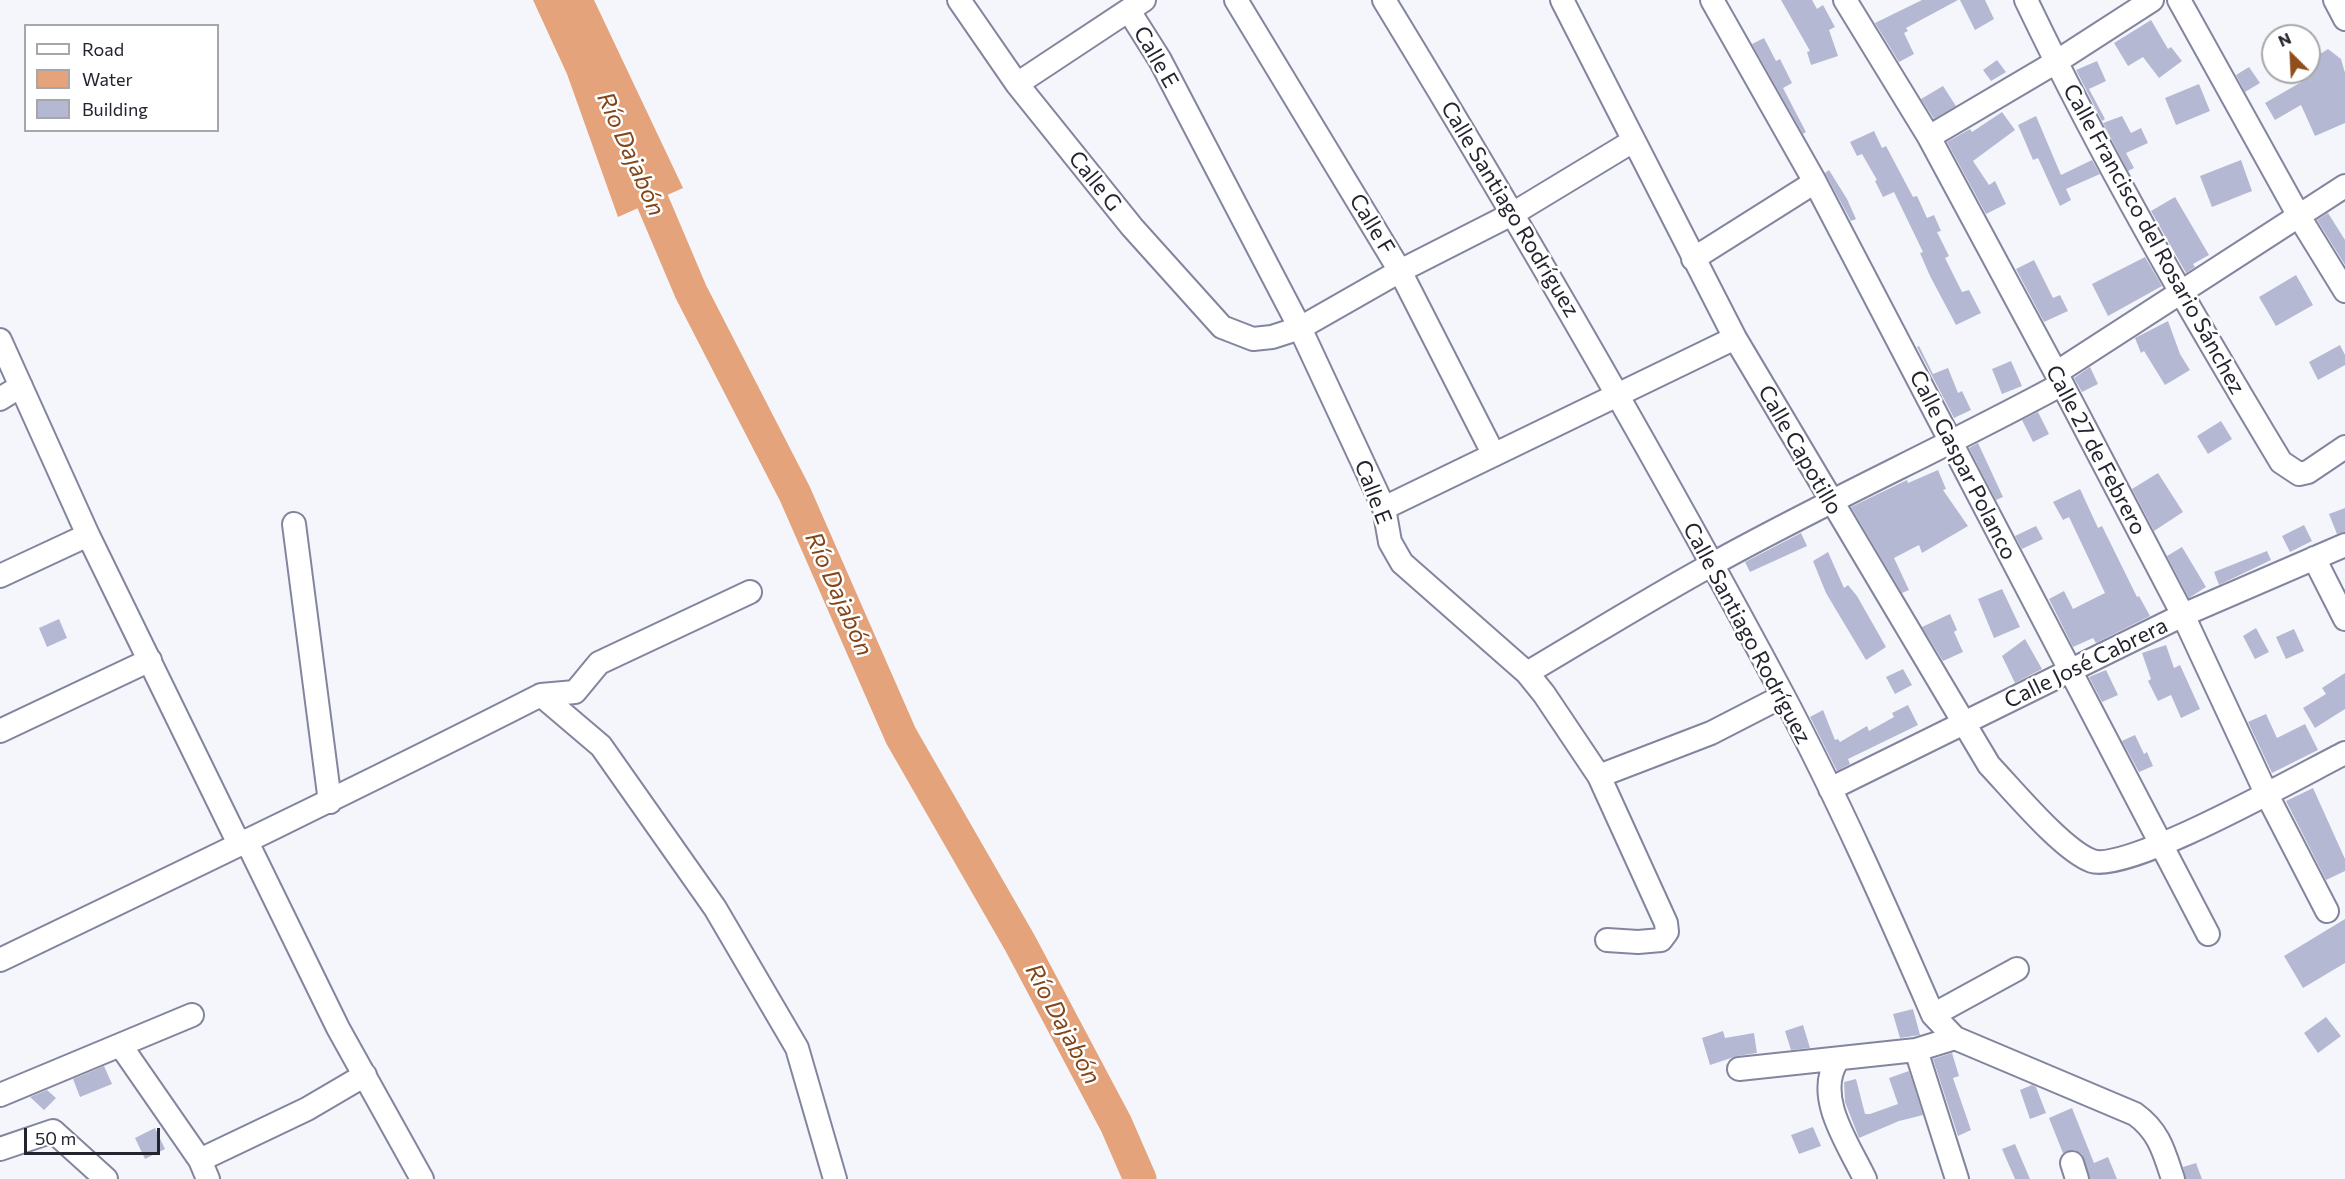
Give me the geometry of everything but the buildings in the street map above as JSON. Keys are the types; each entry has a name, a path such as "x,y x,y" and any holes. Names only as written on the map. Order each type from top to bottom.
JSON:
{"street":[{"name":"Calle G","path":"959,0 1017,84 1132,227 1222,327 1253,339 1272,337 1300,328"},
{"name":"Calle F","path":"1236,0 1400,271 1494,455"},
{"name":"Calle Santiago Rodríguez","path":"1384,0 1514,213 1618,395 1783,696 1830,789 1934,1015 1955,1038 2135,1114 2148,1123 2158,1135 2173,1179"},
{"name":"Calle Capotillo","path":"1562,0 1735,338 1989,765 2037,818 2073,849 2092,861 2115,861 2161,845"},
{"name":"Calle Gaspar Polanco","path":"1712,0 1815,182 2208,934"},
{"name":"Calle 27 de Febrero","path":"1845,0 1929,137 2059,378 2183,615 2266,793 2327,911"},
{"name":"Calle Francisco del Rosario Sánchez","path":"2026,0 2056,62 2179,293 2281,462 2300,474 2308,472 2345,447"},
{"path":"1929,137 2056,62 2152,0"},
{"path":"2180,0 2300,218 2345,291"},
{"path":"2335,0 2345,19"},
{"path":"1017,84 1136,5"},
{"name":"Calle E","path":"1136,5 1160,60 1300,328 1384,508 1390,542 1402,563 1527,673 1599,776 1666,923 1667,932 1661,940 1638,942 1607,940"},
{"path":"1300,328 1400,271 1514,213 1633,141"},
{"path":"1693,259 1815,182"},
{"path":"1527,673 1710,565 1831,502 1952,444 2059,378 2179,293 2300,218 2345,186"},
{"path":"1384,508 1735,338"},
{"path":"0,340 88,535 150,660 338,1028 422,1179"},
{"path":"0,399 21,386"},
{"path":"294,524 330,802"},
{"path":"0,576 88,535"},
{"name":"Calle José Cabrera","path":"1830,789 1962,722 2070,673 2183,615 2345,545"},
{"path":"2314,558 2345,619"},
{"path":"0,960 330,802 541,694 575,692 599,663 750,592"},
{"path":"0,730 150,660"},
{"path":"541,694 601,746 715,908 797,1048 836,1179"},
{"path":"1599,776 1711,733 1783,696"},
{"path":"2161,845 2345,753"},
{"path":"1934,1015 2017,969"},
{"path":"0,1095 192,1015"},
{"path":"1739,1069 1837,1061 1916,1050 1955,1038"},
{"path":"121,1046 204,1169 364,1075"},
{"path":"1916,1050 1957,1179"},
{"path":"1837,1061 1829,1074 1832,1112 1865,1179"},
{"path":"0,1149 53,1131 106,1179"}],"water":[{"path":"533,0 594,0 683,188 618,217 567,74"}],"waterway":[{"name":"Río Dajabón","path":"635,160 691,292 795,494 901,736 1020,943 1116,1124 1140,1179"}]}
